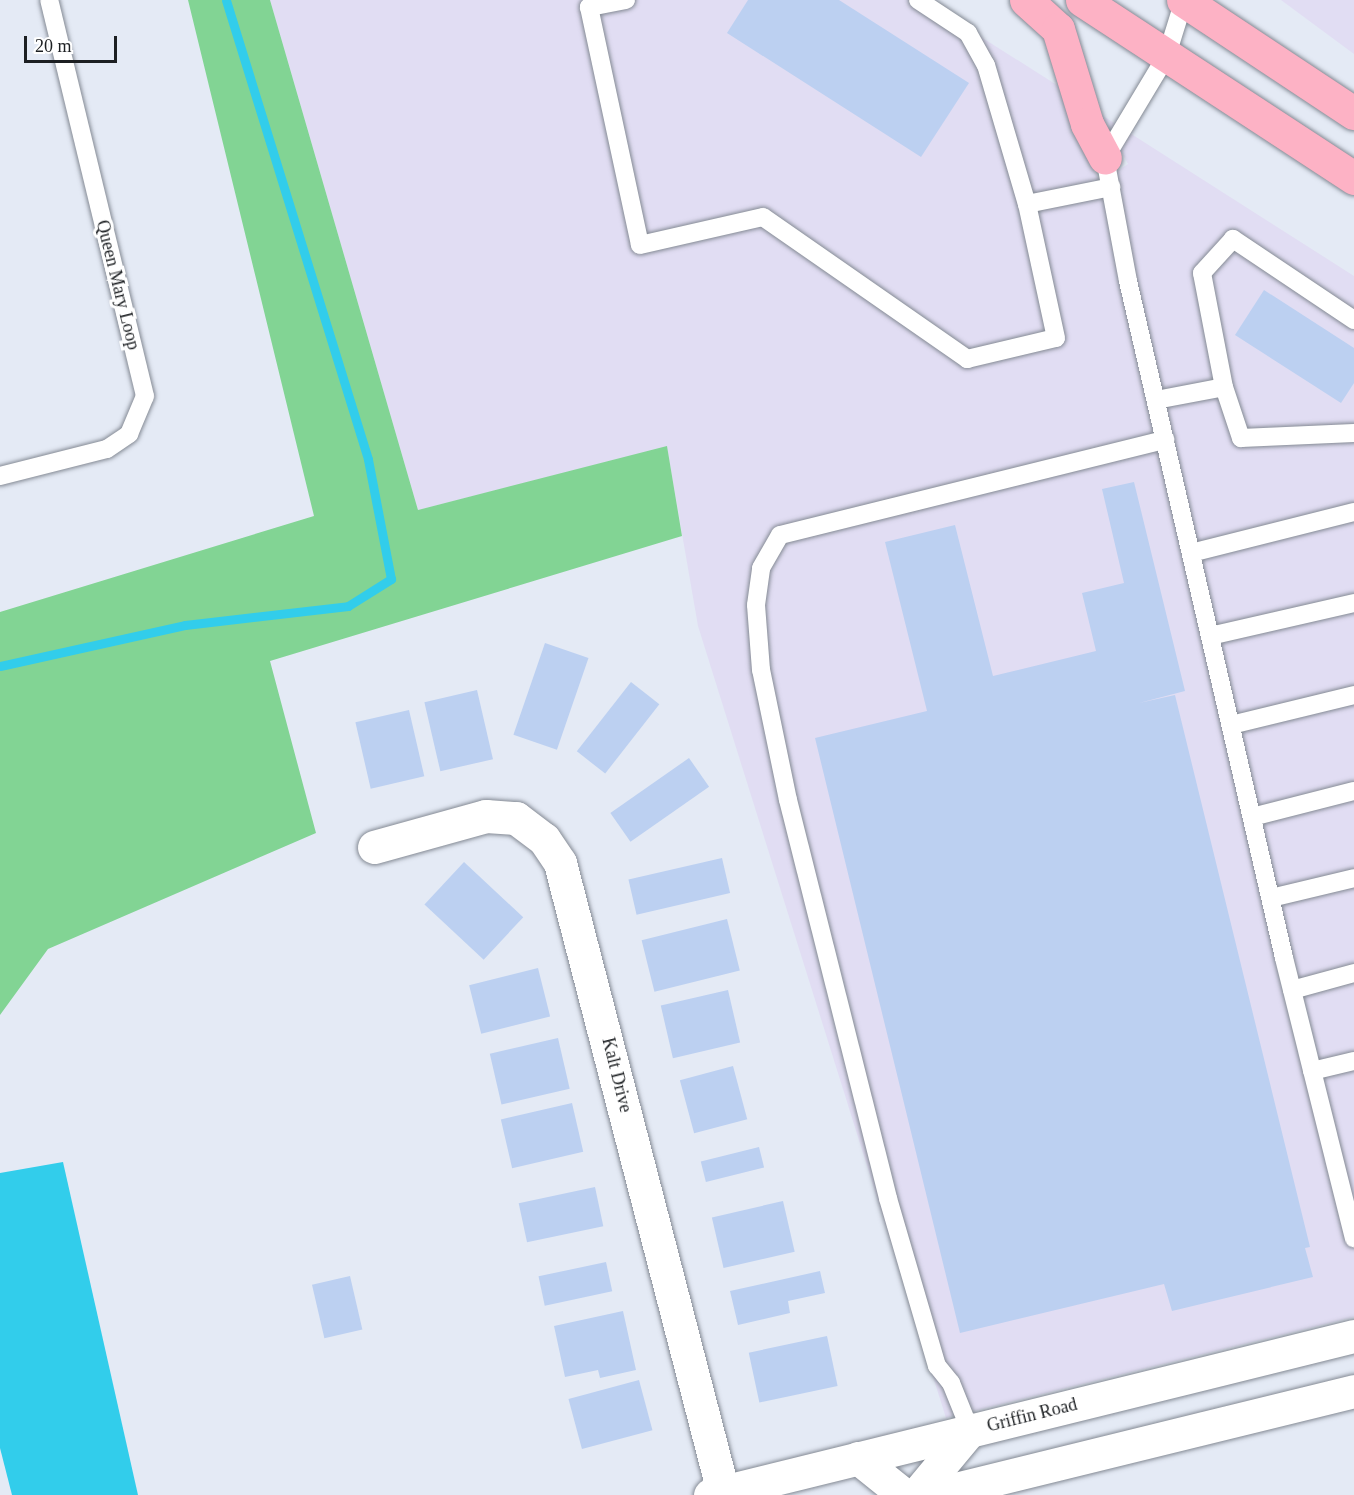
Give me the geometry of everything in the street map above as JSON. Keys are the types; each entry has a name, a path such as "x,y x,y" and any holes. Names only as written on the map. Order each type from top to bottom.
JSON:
{"main road":[{"path":"1026,0 1058,29 1087,124 1108,172"},
{"path":"1082,0 1354,178"},
{"path":"1184,0 1354,113"}],"street":[{"name":"Kalt Drive","path":"374,847 486,816 516,818 544,839 560,863 720,1494"},
{"name":"Griffin Road","path":"720,1494 1354,1336"},
{"path":"931,1495 1354,1391"},
{"path":"915,1495 970,1430"},
{"path":"858,1458 904,1495"}],"lane":[{"name":"Queen Mary Loop","path":"0,476 107,449 129,434 145,396 50,0"},
{"path":"626,0 589,7 640,245 763,217 967,359 1056,338 1027,204 986,65 968,33 918,0"},
{"path":"1184,0 1167,55 1108,172 1156,400 1270,898 1312,1071 1345,1167 1354,1238"},
{"path":"1027,204 1108,172"},
{"path":"1354,320 1233,238 1202,273 1224,387 1241,438 1333,432 1354,433"},
{"path":"1156,400 1224,387"},
{"path":"1333,432 1354,420"},
{"path":"1333,432 1354,441"},
{"path":"970,1430 951,1383 937,1366 891,1209 788,800 761,670 756,605 761,568 780,535 1165,440"},
{"path":"1191,553 1354,512"},
{"path":"1210,636 1354,603"},
{"path":"1231,725 1354,695"},
{"path":"1252,817 1354,791"},
{"path":"1270,898 1354,878"},
{"path":"1292,990 1354,973"},
{"path":"1312,1071 1354,1061"}],"shaded area":[{"path":"270,0 923,0 1063,89 1073,133 1100,182 1128,164 1100,114 1354,276 1354,1317 974,1411 967,1405 960,1414 946,1418 698,626 667,447 418,510"},
{"path":"1281,0 1354,0 1354,54"}],"green space":[{"path":"188,0 270,0 418,510 667,446 682,536 270,661 316,833 48,949 0,1015 0,612 314,516"}],"water":[{"path":"63,1162 138,1495 12,1495 0,1448 0,1173"}],"building":[{"path":"748,0 839,0 969,83 921,157 727,33"},
{"path":"1264,290 1354,348 1354,383 1341,403 1235,335"},
{"path":"1134,482 1185,691 1139,703 1175,695 1310,1247 1305,1248 1313,1277 1172,1311 1164,1284 960,1333 815,738 927,711 885,542 955,525 993,676 1096,651 1082,593 1124,583 1102,489"},
{"path":"545,643 588,658 557,750 513,735"},
{"path":"631,682 659,704 605,774 577,751"},
{"path":"477,690 493,759 440,771 424,702"},
{"path":"409,710 424,776 371,789 355,722"},
{"path":"689,758 709,787 630,842 610,813"},
{"path":"722,858 730,893 637,915 628,880"},
{"path":"464,862 523,917 484,960 424,904"},
{"path":"727,919 740,970 654,992 642,940"},
{"path":"538,968 550,1017 481,1034 469,985"},
{"path":"728,990 740,1043 673,1058 661,1006"},
{"path":"558,1038 570,1089 501,1104 490,1054"},
{"path":"733,1066 747,1119 694,1133 680,1080"},
{"path":"572,1103 583,1152 512,1168 501,1119"},
{"path":"759,1147 764,1167 706,1182 701,1162"},
{"path":"595,1187 603,1226 527,1242 519,1203"},
{"path":"783,1201 795,1252 724,1268 712,1217"},
{"path":"606,1262 612,1291 545,1306 539,1276"},
{"path":"820,1271 825,1293 788,1301 790,1313 738,1325 730,1291"},
{"path":"350,1276 362,1330 324,1338 312,1285"},
{"path":"623,1311 636,1370 600,1378 598,1370 565,1377 554,1326"},
{"path":"827,1336 838,1386 759,1403 749,1353"},
{"path":"639,1380 652,1430 582,1449 568,1399"}],"waterway":[{"path":"0,666 185,625 348,606 391,579 368,459 226,0"}]}
